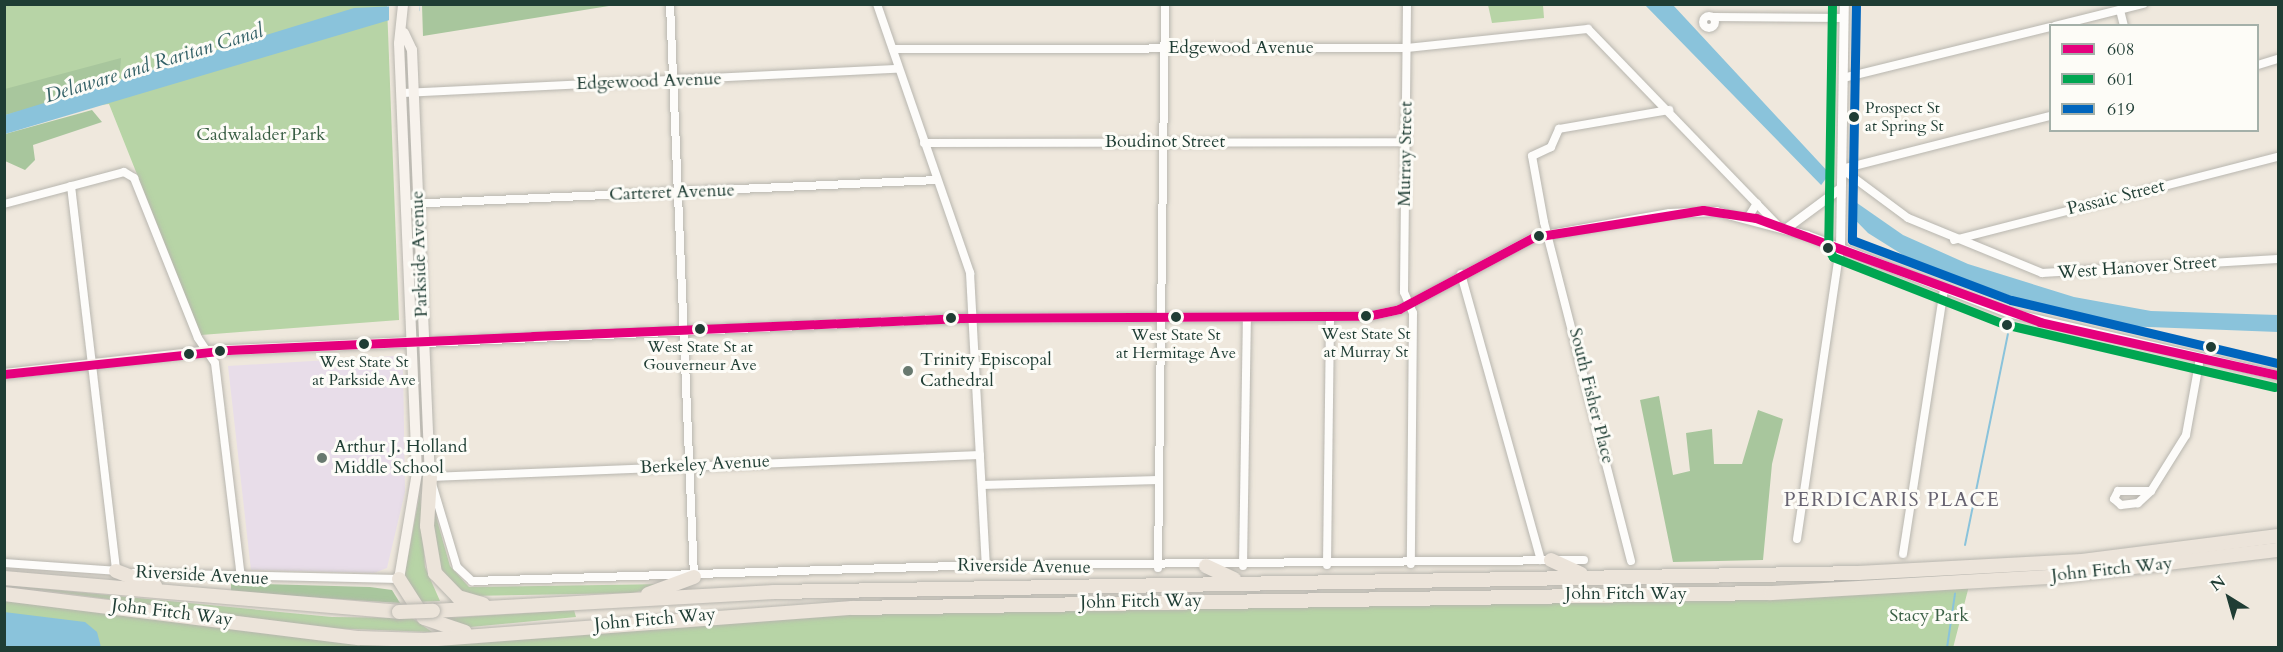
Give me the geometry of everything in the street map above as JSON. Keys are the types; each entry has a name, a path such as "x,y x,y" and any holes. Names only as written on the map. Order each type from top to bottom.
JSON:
{"highway":[{"path":"430,477 427,526 435,573 458,597 500,608"},
{"name":"John Fitch Way","path":"4,578 210,598 399,612 632,600 1248,582 1589,577 2013,566 2278,536"},
{"name":"John Fitch Way","path":"4,594 392,640 852,608 1772,594 2058,576 2278,550"},
{"path":"1546,560 1589,577"},
{"path":"1206,567 1248,582"},
{"path":"116,571 146,584 210,598"},
{"path":"632,600 694,577"},
{"path":"399,579 417,611 445,629 548,630"}],"main road":[{"name":"Parkside Avenue","path":"399,579 417,473 412,343 412,50 404,33 403,4"},
{"name":"Parkside Avenue","path":"404,33 399,43 424,342 430,477"},
{"path":"4,374 208,351 424,342"}],"street":[{"path":"670,4 694,577"},
{"path":"878,4 896,69 970,273 975,318 986,566"},
{"path":"1158,568 1165,4"},
{"name":"Murray Street","path":"1407,4 1408,304 1413,313 1411,564"},
{"path":"1797,539 1840,248 1844,4"},
{"path":"2063,24 2143,4"},
{"path":"2120,10 2124,24"},
{"path":"1713,17 1844,18"},
{"path":"1843,78 2049,27"},
{"name":"Edgewood Avenue","path":"892,49 1406,48 1588,29 1669,110"},
{"path":"2259,65 2278,59"},
{"name":"Edgewood Avenue","path":"402,93 673,83 896,69"},
{"path":"1669,110 1776,224"},
{"name":"South Fisher Place","path":"1631,561 1548,233 1535,176 1533,153 1551,147 1557,130 1669,110"},
{"path":"1842,169 2049,116"},
{"name":"Boudinot Street","path":"924,143 1406,142"},
{"name":"Passaic Street","path":"1954,240 2278,157"},
{"name":"West Hanover Street","path":"1842,169 1900,213 1954,240 2051,274 2278,259"},
{"path":"4,204 124,172 134,178 215,363 241,579"},
{"name":"Carteret Avenue","path":"412,204 937,180"},
{"path":"71,186 116,571"},
{"path":"1786,228 1840,187"},
{"path":"1749,216 1757,203"},
{"path":"424,342 975,318 1160,315 1330,318 1384,313 1408,304 1461,274 1548,233 1669,213 1749,216 2040,322 2278,375"},
{"path":"1461,274 1546,560"},
{"path":"1904,554 1944,288"},
{"path":"1243,566 1246,317"},
{"path":"1327,565 1330,318"},
{"path":"2151,491 2186,435 2200,358"},
{"name":"Berkeley Avenue","path":"430,477 980,455"},
{"name":"Parkside Avenue","path":"430,477 447,542 465,578"},
{"path":"982,485 1158,480"},
{"name":"Riverside Avenue","path":"465,578 694,577 986,566 1158,568 1584,560"},
{"name":"Riverside Avenue","path":"4,563 241,579 399,579"}],"shaded area":[{"name":"Arthur J. Holland Middle School","path":"396,356 403,364 405,492 387,568 374,573 251,570 228,366"}],"green space":[{"path":"422,4 615,5 423,36"},
{"name":"Cadwalader Park","path":"4,5 387,5 399,320 201,335 109,104 5,115"},
{"path":"1488,5 1543,5 1544,18 1492,23"},
{"path":"121,58 119,84 5,115 5,89"},
{"path":"92,110 102,122 33,145 35,160 25,170 5,161 5,134"},
{"path":"1659,396 1673,475 1690,471 1686,433 1712,429 1714,464 1742,464 1758,410 1783,419 1772,464 1763,560 1673,562 1640,400"},
{"path":"420,493 425,567 440,601 414,602 404,578"},
{"path":"431,499 450,566 469,587 666,584 633,593 468,596 439,571 431,545"},
{"name":"Stacy Park","path":"1970,582 1953,648 5,648 4,594 392,640 700,615"},
{"path":"231,583 370,587 392,590 400,603 231,592"},
{"path":"4,585 332,617 412,618 432,632 326,628"},
{"path":"574,610 576,617 460,628 432,619"}],"water":[{"path":"419,5 420,11 5,134 5,115 354,8"},
{"path":"1645,5 1673,5 1857,203 1903,235 1968,264 2074,297 2151,311 2278,315 2278,332 2123,326 2033,304 1911,260 1868,233"},
{"path":"4,612 85,622 97,632 101,647 5,647"}],"pier":[{"path":"389,5 419,5 420,14 389,23"},
{"path":"1830,173 1853,197 1851,219 1819,188"}],"waterway":[{"path":"1965,545 2008,334"},
{"path":"1947,648 1955,594"}],"transit line":[{"name":"601","path":"1832,4 1828,248 1833,257 2004,324 2275,387"},
{"name":"619","path":"1856,4 1852,240 2011,300 2278,363"},
{"name":"608","path":"4,374 228,350 533,336 959,318 1367,316 1399,309 1534,237 1703,210 1756,218 2040,322 2278,375"}],"place":[{"name":"Prospect St at Spring St","path":"1854,117"},
{"name":"West State St at Murray St","path":"1366,316"},
{"name":"West State St at Hermitage Ave","path":"1176,317"},
{"name":"West State St at Gouverneur Ave","path":"700,329"},
{"name":"West State St at Parkside Ave","path":"364,344"},
{"name":"Trinity Episcopal Cathedral","path":"908,371"},
{"name":"Arthur J. Holland Middle School","path":"322,458"}],"district":[{"name":"PERDICARIS PLACE","path":"1892,499"}],"water label":[{"name":"Delaware and Raritan Canal","path":"154,63"}]}
